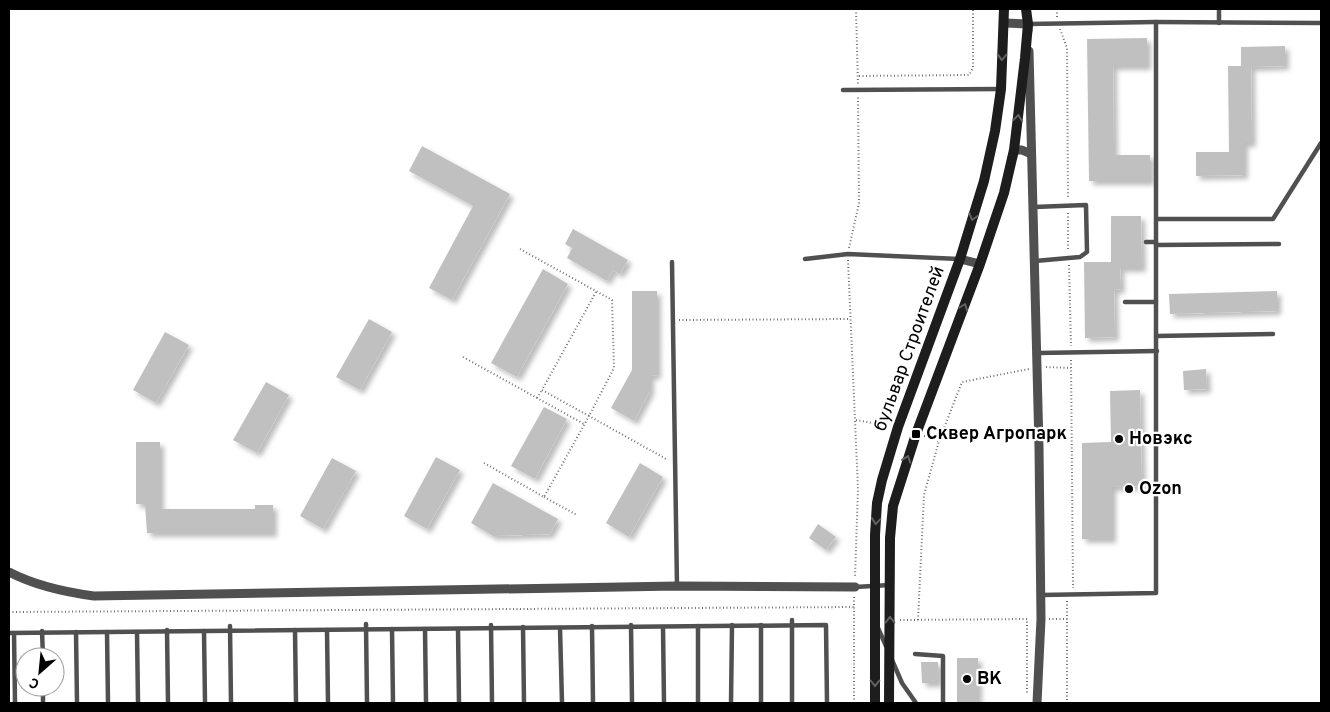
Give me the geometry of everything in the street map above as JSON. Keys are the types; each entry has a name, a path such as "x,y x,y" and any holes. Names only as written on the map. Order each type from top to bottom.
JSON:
{"main road":[{"name":"бульвар Строителей","path":"875,703 875,535 882,480 898,428 960,259 991,151 1001,88 1004,9"},
{"name":"бульвар Строителей","path":"889,703 890,538 899,483 980,264 1004,193 1014,150 1028,24 1026,9"}],"street":[{"path":"1004,23 1028,24"},
{"name":"бульвар Строителей","path":"1028,24 1038,353 1041,619 1037,703"},
{"path":"1014,150 1022,150 1031,154"},
{"path":"960,259 980,264"},
{"path":"9,572 24,580 58,591 94,596 677,586 855,587"}],"lane":[{"path":"1218,23 1219,9"},
{"path":"1028,24 1156,22 1321,23"},
{"path":"1041,595 1073,596 1156,593 1156,22"},
{"path":"843,90 1001,88"},
{"path":"1157,219 1273,219 1321,143"},
{"path":"1034,207 1086,205 1087,252 1080,257 1035,261"},
{"path":"1146,242 1279,244"},
{"path":"805,259 848,254 960,259"},
{"path":"672,262 677,586"},
{"path":"1125,302 1156,302"},
{"path":"1156,336 1273,334"},
{"path":"1038,353 1156,351"},
{"path":"855,587 890,585"},
{"path":"874,620 902,683 916,703"},
{"path":"792,623 792,703"},
{"path":"15,703 11,633 42,631 204,631 230,628 366,630 522,626 560,628 592,626 663,627 792,623 826,625 827,703"},
{"path":"366,624 367,703"},
{"path":"732,625 732,703"},
{"path":"761,625 761,703"},
{"path":"522,626 524,703"},
{"path":"592,626 594,703"},
{"path":"631,626 632,703"},
{"path":"698,626 698,703"},
{"path":"491,627 492,703"},
{"path":"663,627 664,703"},
{"path":"230,628 231,703"},
{"path":"560,628 562,703"},
{"path":"392,629 393,703"},
{"path":"425,629 426,703"},
{"path":"458,629 459,703"},
{"path":"295,630 296,703"},
{"path":"327,630 328,703"},
{"path":"42,631 42,647"},
{"path":"167,631 168,703"},
{"path":"204,631 205,703"},
{"path":"76,632 78,703"},
{"path":"107,632 108,703"},
{"path":"137,632 138,703"},
{"path":"915,654 943,656 943,703"}],"path":[{"path":"854,703 854,607 858,489 849,319 848,254 858,203 859,76 856,9"},
{"path":"859,76 969,74 973,68 973,9"},
{"path":"1057,23 1067,48 1073,596"},
{"path":"520,249 612,300 614,368 544,497"},
{"path":"537,398 596,292"},
{"path":"674,318 685,321 849,319"},
{"path":"463,357 584,424"},
{"path":"918,620 919,562 924,495 939,441 962,382 1038,367 1071,368"},
{"path":"542,390 674,464"},
{"path":"484,463 576,515"},
{"path":"1067,596 1067,703"},
{"path":"9,612 854,607"},
{"path":"890,620 1027,619 1027,694"},
{"path":"1041,619 1067,619"}],"building":[{"path":"1147,38 1147,66 1113,66 1114,155 1150,155 1150,181 1089,181 1087,39"},
{"path":"1285,46 1285,66 1251,67 1252,143 1244,143 1244,175 1196,176 1196,152 1229,152 1228,66 1241,66 1241,47"},
{"path":"422,146 510,194 452,300 429,288 473,206 409,171"},
{"path":"1111,216 1141,216 1142,268 1120,268 1121,289 1114,290 1115,337 1085,338 1084,262 1111,262"},
{"path":"573,229 628,260 620,274 613,270 607,281 567,258 572,248 565,244"},
{"path":"543,269 568,284 517,377 491,363"},
{"path":"632,291 657,291 657,375 650,376 650,391 634,421 611,408 632,370"},
{"path":"1277,291 1277,311 1170,314 1169,294"},
{"path":"369,319 392,332 360,390 336,377"},
{"path":"165,332 189,345 156,403 133,390"},
{"path":"1206,369 1207,389 1184,390 1183,371"},
{"path":"266,382 289,395 257,453 233,440"},
{"path":"1140,390 1142,486 1112,487 1112,539 1082,539 1082,443 1111,442 1110,391"},
{"path":"544,407 567,419 535,479 511,466"},
{"path":"136,442 160,442 160,509 255,509 255,505 273,505 273,533 147,533 145,504 136,504"},
{"path":"436,457 460,470 427,529 404,516"},
{"path":"332,458 356,471 323,529 300,516"},
{"path":"640,463 663,477 629,537 606,523"},
{"path":"493,483 558,519 550,534 493,536 471,523"},
{"path":"818,524 836,537 826,550 809,538"},
{"name":"ВК","path":"957,658 978,658 978,703 957,703"},
{"path":"921,662 938,662 938,683 922,683"}],"place":[{"name":"Сквер Агропарк","path":"916,434"},
{"name":"Новэкс","path":"1119,439"},
{"name":"Ozon","path":"1129,489"},
{"name":"ВК","path":"967,679"}]}
